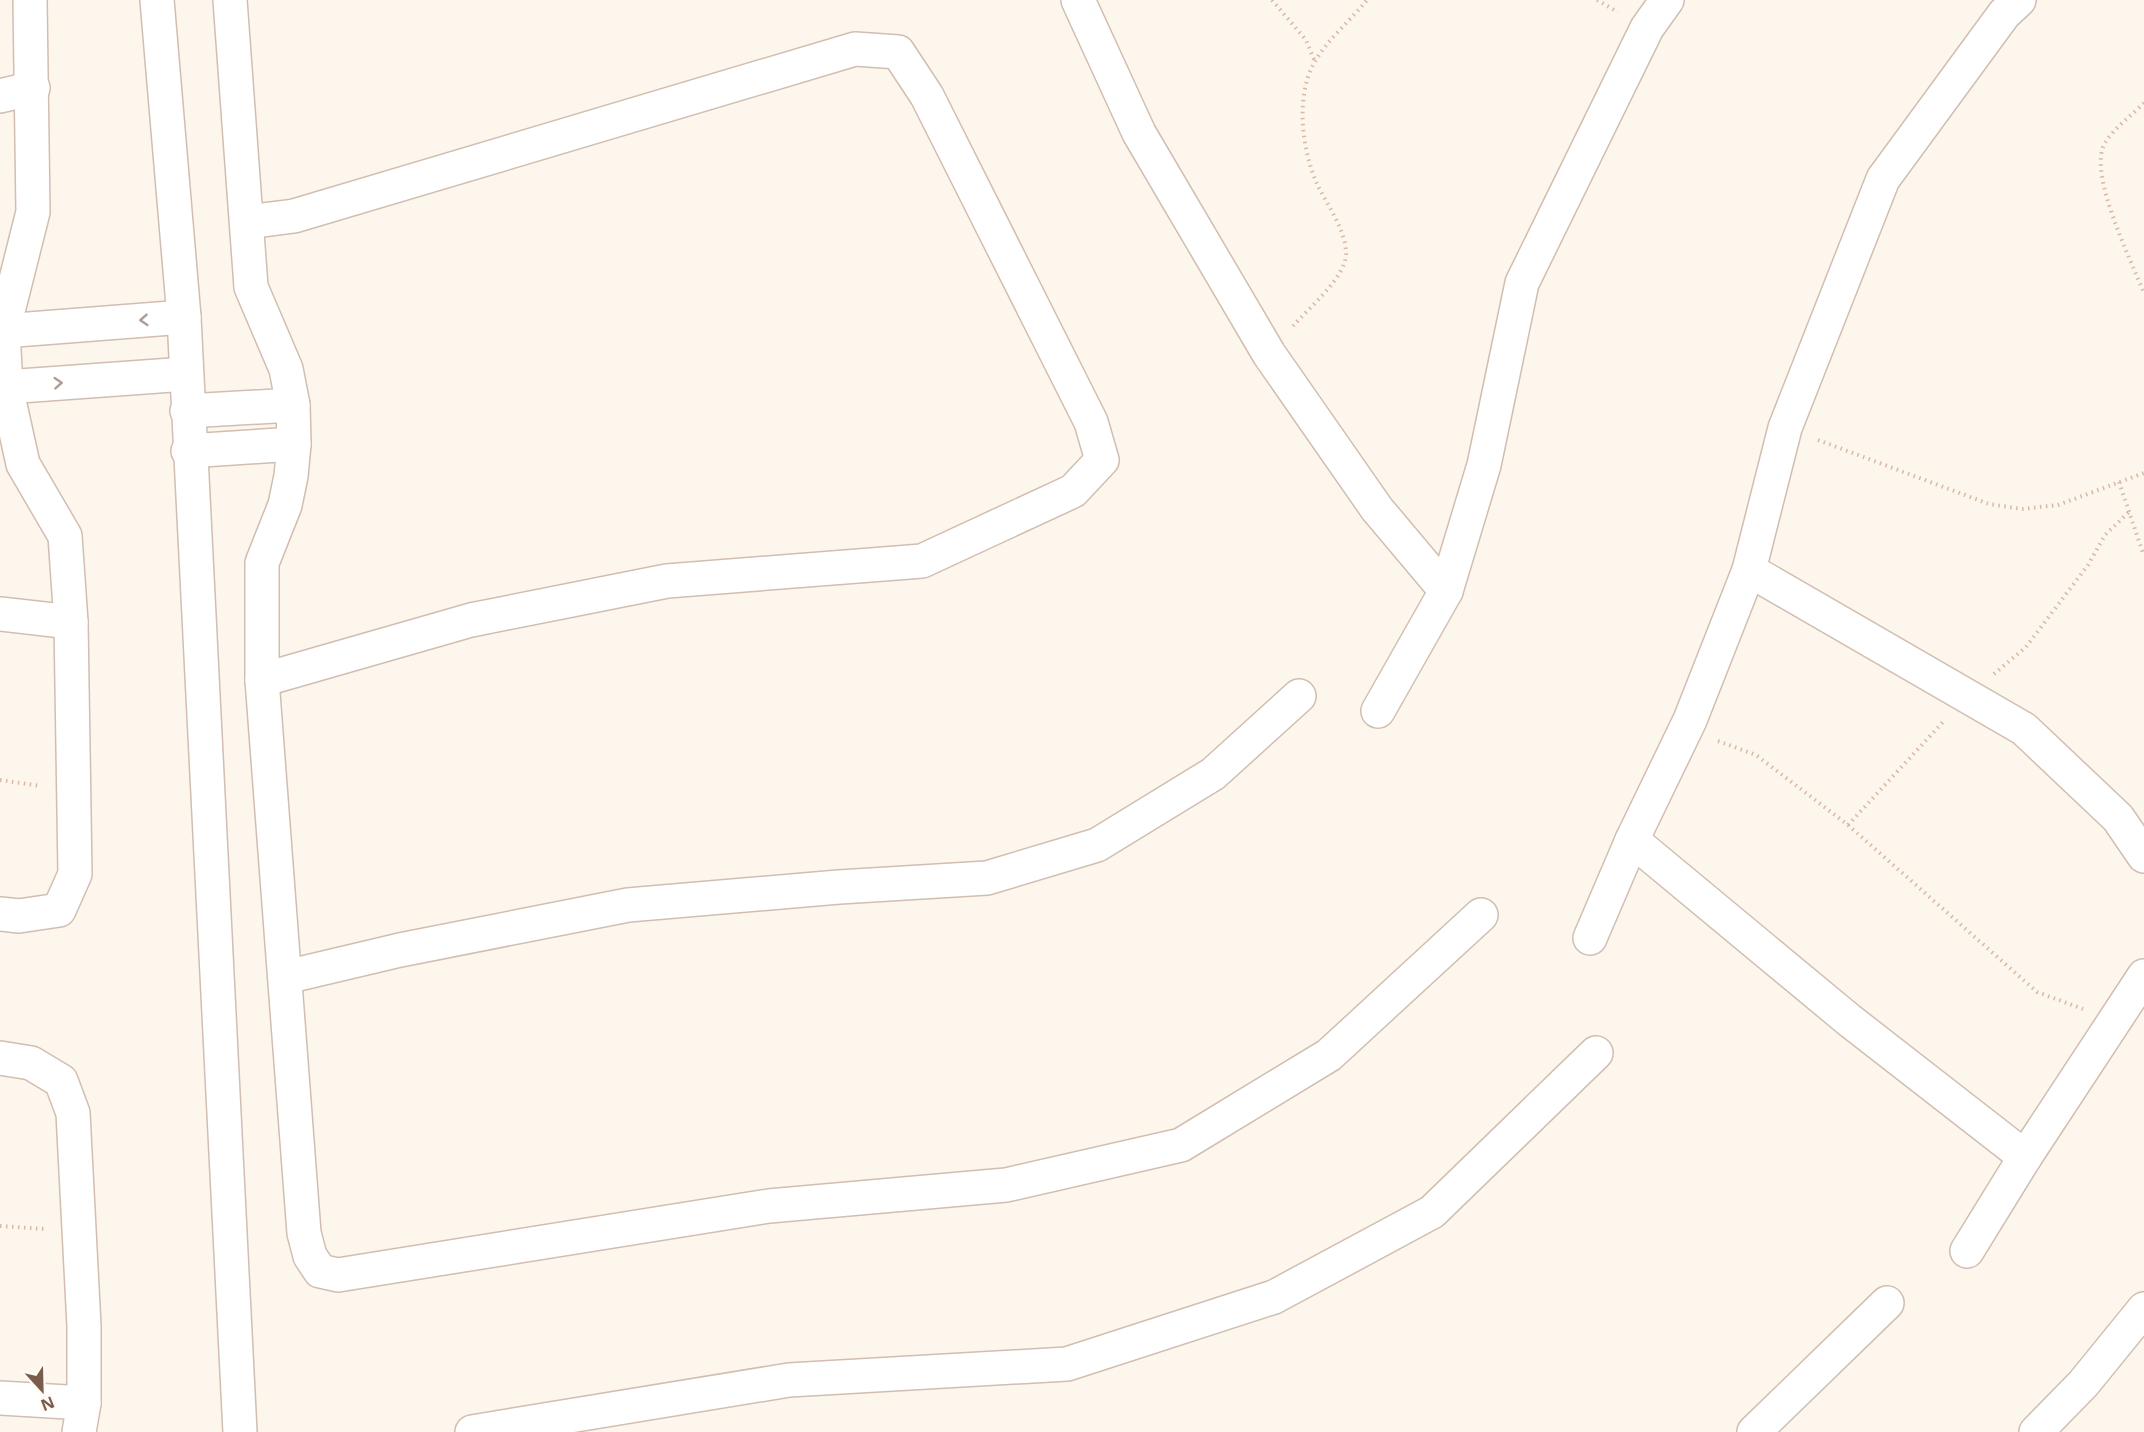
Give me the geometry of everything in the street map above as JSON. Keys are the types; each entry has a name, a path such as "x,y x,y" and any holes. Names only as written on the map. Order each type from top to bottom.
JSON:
{"street":[{"path":"0,914 18,916 59,910 75,874 71,622 65,536 24,464 6,387 3,331 33,212 30,0"},
{"path":"157,0 184,318 188,451 240,1432"},
{"path":"230,0 251,287 286,369 293,405 294,444 285,505 262,563 262,681 304,1233 310,1256 321,1271 339,1275 769,1206 1006,1185 1181,1145 1329,1055 1481,915"},
{"path":"1078,0 1139,133 1269,354 1377,509 1446,591"},
{"path":"1378,711 1446,591 1484,465 1522,283 1647,28 1667,0"},
{"path":"1590,938 1632,840 1690,720 1749,570 1785,428 1883,179 2004,14 2019,0"},
{"path":"247,222 294,216 855,50 898,52 927,96 1080,400 1091,422 1102,460 1073,491 922,561 667,581 471,620 262,681"},
{"path":"0,96 33,88"},
{"path":"3,331 184,318"},
{"path":"6,387 186,374"},
{"path":"187,411 293,405"},
{"path":"188,451 294,444"},
{"path":"1749,570 2024,729 2118,818 2144,856"},
{"path":"0,614 71,622"},
{"path":"286,977 400,950 628,905 839,887 987,878 1097,845 1213,774 1299,696"},
{"path":"1632,840 1849,1020 2025,1157"},
{"path":"1967,1251 2025,1157 2144,976"},
{"path":"472,1432 789,1380 1067,1364 1274,1297 1432,1212 1596,1053"},
{"path":"0,1058 31,1063 61,1081 74,1113 81,1232 82,1418 0,1398"},
{"path":"1755,1432 1887,1303"},
{"path":"2036,1432 2083,1384 2144,1309"}],"path":[{"path":"1272,0 1306,40 1315,62"},
{"path":"1269,354 1337,278 1347,255 1343,238 1312,173 1305,147 1304,89 1315,62 1367,0"},
{"path":"2144,102 2105,142 2098,157 2100,180 2144,293"},
{"path":"1785,428 1989,504 2022,509 2058,505 2144,473"},
{"path":"2119,482 2144,556"},
{"path":"1848,825 1966,696 2026,647 2088,565 2105,535 2129,512"},
{"path":"1690,720 1723,744 1756,755 1848,825 2037,992 2115,1020"},
{"path":"0,1226 81,1232"}]}
